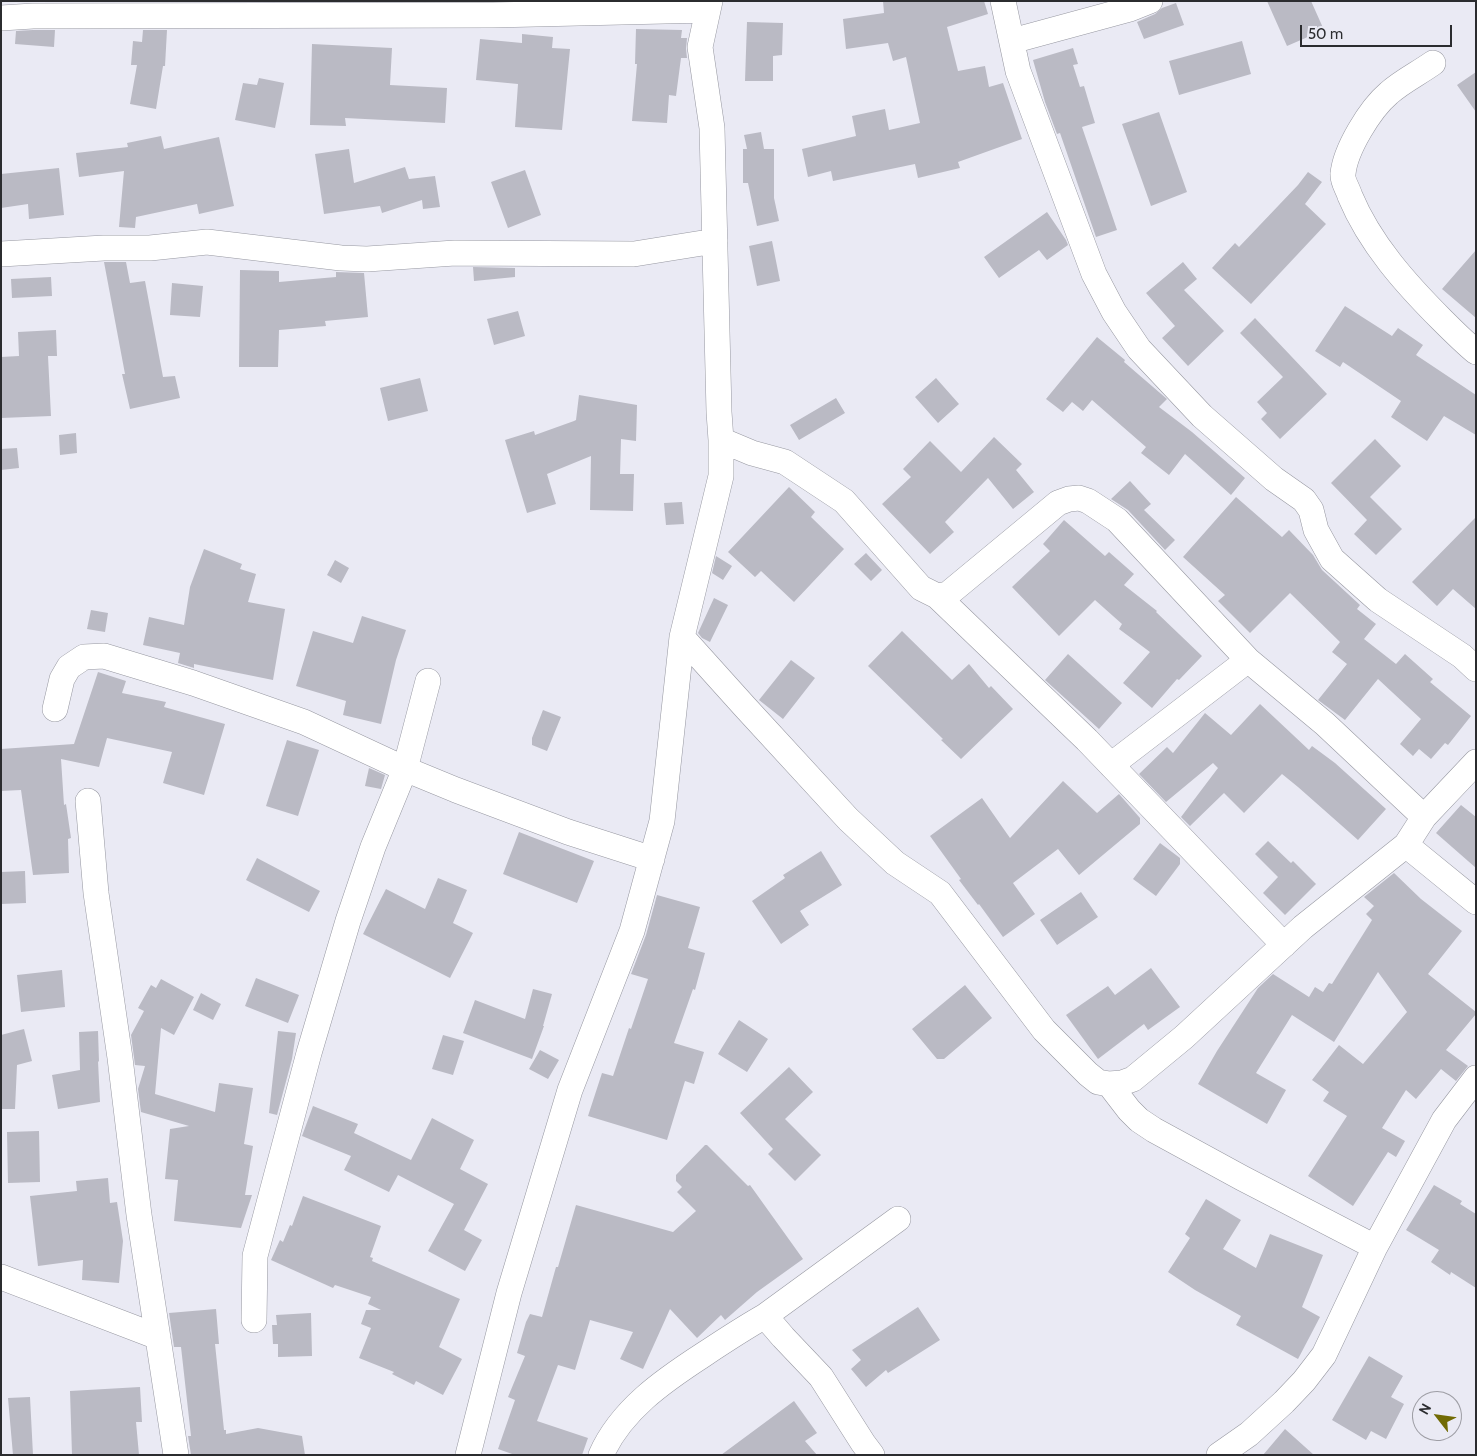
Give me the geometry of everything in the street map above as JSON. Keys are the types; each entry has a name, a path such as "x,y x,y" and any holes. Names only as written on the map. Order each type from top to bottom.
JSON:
{"street":[{"path":"1003,1 1018,71 1094,274 1114,312 1139,349 1202,416 1274,479 1304,500 1311,510 1316,530 1332,559 1378,600 1462,656 1476,669"},
{"path":"1012,41 1130,9 1150,1"},
{"path":"1,18 33,16 493,15 709,6 700,47 712,128 719,412 722,440 721,476 682,637 662,821 632,931 567,1099 508,1293 468,1455"},
{"path":"1433,63 1389,93 1367,118 1344,163 1342,177 1366,229 1381,250 1420,298 1476,352"},
{"path":"1,254 104,248 150,248 207,242 341,258 367,259 456,253 634,254 715,240"},
{"path":"722,440 752,453 785,462 844,501 921,588 937,596 1087,740 1284,945"},
{"path":"937,596 948,594 1058,503 1068,499 1079,498 1088,501 1117,520 1248,660 1325,724 1424,817"},
{"path":"682,637 848,819 895,863 940,893 1044,1030 1088,1074 1098,1082 1109,1084 1122,1083 1133,1079 1184,1037 1303,927 1406,845 1424,817 1476,762"},
{"path":"54,709 62,679 69,667 84,656 104,656 193,683 304,722 405,769 568,832 652,859"},
{"path":"1111,766 1248,660"},
{"path":"254,1320 254,1256 309,1053 348,921 373,847 405,769 428,680"},
{"path":"88,801 96,893 120,1058 139,1215 176,1455"},
{"path":"1406,845 1476,902"},
{"path":"1219,1455 1249,1434 1284,1402 1304,1381 1324,1355 1375,1247 1444,1120 1476,1078"},
{"path":"1109,1084 1129,1110 1139,1120 1154,1130 1277,1197 1375,1247"},
{"path":"601,1455 608,1440 624,1418 655,1389 685,1367 765,1316 898,1219"},
{"path":"1,1277 158,1337"},
{"path":"765,1316 821,1376 872,1455"}],"building":[{"path":"883,1 984,1 988,14 947,27 958,71 985,66 989,87 1003,83 1022,139 958,162 960,168 918,178 915,164 833,181 831,171 808,177 802,149 856,136 852,116 885,109 889,130 920,123 906,57 893,61 888,43 846,49 843,19 884,13"},
{"path":"1267,1 1311,1 1324,30 1287,46"},
{"path":"1176,3 1184,25 1144,39 1137,22 1155,14 1162,8"},
{"path":"747,22 783,23 782,55 773,56 773,81 745,81"},
{"path":"636,29 682,30 681,38 687,38 687,58 681,58 676,96 669,95 667,123 632,121 637,64 635,64"},
{"path":"55,30 54,47 15,44 16,31"},
{"path":"143,30 167,30 165,66 163,66 156,109 130,104 137,65 131,65 133,41 142,42"},
{"path":"522,34 553,37 552,48 570,49 562,130 515,127 518,84 476,80 480,39 522,43"},
{"path":"1242,41 1251,74 1179,95 1169,61"},
{"path":"312,44 392,48 390,85 447,88 445,123 345,118 346,126 310,125"},
{"path":"1073,48 1078,64 1073,65 1080,87 1084,86 1095,123 1082,127 1117,230 1096,237 1060,133 1057,134 1045,102 1033,60"},
{"path":"1476,72 1476,112 1457,85"},
{"path":"259,78 284,83 275,128 235,120 243,83 257,85"},
{"path":"1159,112 1187,192 1151,206 1122,124"},
{"path":"761,132 764,149 774,149 774,198 779,221 757,226 748,183 743,183 743,149 747,149 744,135"},
{"path":"161,136 164,149 219,137 234,206 199,214 197,204 136,217 135,228 119,227 124,171 79,177 76,153 128,147 127,143"},
{"path":"349,149 354,183 405,167 409,179 435,176 440,207 423,209 422,200 382,213 380,206 324,214 315,154"},
{"path":"59,168 64,215 29,219 28,204 1,208 1,174"},
{"path":"525,170 541,215 508,228 491,182"},
{"path":"1308,172 1322,182 1305,204 1326,224 1251,304 1212,268 1235,243 1239,247"},
{"path":"1047,212 1068,245 1047,260 1039,250 999,278 984,257"},
{"path":"772,241 780,281 757,286 749,246"},
{"path":"1476,250 1476,318 1442,289"},
{"path":"104,262 126,262 130,283 145,281 163,377 175,376 180,398 130,409 122,374 125,374"},
{"path":"1183,262 1197,279 1184,290 1224,331 1188,366 1162,338 1175,326 1146,293"},
{"path":"473,267 515,268 515,277 474,281"},
{"path":"240,270 279,271 279,282 336,277 336,272 364,273 368,317 325,321 326,326 279,330 278,367 239,367"},
{"path":"51,277 52,296 12,298 11,279"},
{"path":"172,283 203,286 200,317 170,315"},
{"path":"1345,306 1392,336 1398,328 1423,345 1416,355 1476,395 1476,435 1444,416 1427,441 1391,417 1401,401 1343,362 1340,367 1315,351"},
{"path":"518,311 525,336 494,345 487,319"},
{"path":"1255,318 1327,394 1280,439 1261,419 1267,413 1257,402 1283,377 1240,333"},
{"path":"56,330 57,356 48,356 51,416 1,418 1,357 19,356 18,332"},
{"path":"1097,337 1167,399 1159,407 1192,432 1245,478 1231,495 1185,454 1169,475 1141,453 1146,447 1092,400 1083,411 1072,402 1063,412 1046,399"},
{"path":"420,378 428,411 388,421 380,388"},
{"path":"936,378 959,404 938,423 915,397"},
{"path":"579,395 637,405 636,441 621,439 620,474 634,474 633,511 590,510 591,456 547,474 556,504 527,513 505,440 534,431 535,435 576,420"},
{"path":"836,398 845,413 799,440 790,425"},
{"path":"76,433 77,453 60,455 59,435"},
{"path":"994,437 1022,464 1016,470 1034,492 1013,509 988,478 945,522 954,532 930,554 882,504 911,477 903,469 930,441 961,472"},
{"path":"1375,439 1401,466 1370,497 1402,529 1376,555 1354,534 1367,520 1331,483"},
{"path":"17,448 19,468 1,470 1,449"},
{"path":"1130,481 1151,504 1144,510 1175,540 1165,550 1128,510 1111,499"},
{"path":"789,487 815,512 811,517 844,549 794,602 761,571 755,577 728,552"},
{"path":"1236,497 1282,537 1289,530 1313,555 1322,570 1360,605 1357,609 1376,624 1364,639 1396,664 1405,654 1433,679 1430,682 1471,716 1448,745 1445,743 1431,759 1419,749 1413,756 1400,744 1421,719 1378,679 1345,720 1318,700 1347,664 1332,652 1340,642 1290,593 1250,633 1218,601 1225,595 1183,557"},
{"path":"682,502 684,524 666,525 664,503"},
{"path":"1476,517 1476,609 1453,589 1437,606 1412,582"},
{"path":"1064,520 1105,556 1109,552 1134,574 1124,585 1157,611 1202,656 1179,680 1177,679 1152,708 1123,683 1150,652 1119,629 1122,624 1095,600 1059,636 1012,587 1050,551 1043,544"},
{"path":"204,549 242,564 240,569 256,574 248,602 285,609 273,680 194,664 194,668 178,663 180,653 143,645 149,617 184,625 190,587"},
{"path":"866,553 882,570 871,581 854,564"},
{"path":"716,556 732,566 723,580 712,573"},
{"path":"335,560 349,568 341,583 327,575"},
{"path":"714,598 728,605 710,642 702,638 698,633"},
{"path":"91,610 108,613 105,632 87,629"},
{"path":"362,616 406,630 396,660 381,724 343,715 346,701 296,686 313,631 353,643"},
{"path":"902,631 952,680 969,664 989,688 991,686 1013,709 961,759 868,666"},
{"path":"1068,654 1122,703 1099,729 1045,680"},
{"path":"791,660 815,678 783,719 759,700"},
{"path":"98,672 126,681 122,693 166,702 164,707 225,724 204,795 163,783 172,752 107,738 99,767 61,759 64,805 66,804 71,838 68,839 69,873 33,875 21,790 1,791 1,749 74,744"},
{"path":"1260,704 1309,750 1312,746 1335,763 1386,809 1358,840 1282,774 1244,813 1224,793 1190,826 1181,817 1218,768 1213,763 1166,802 1139,774 1167,747 1173,753 1205,713 1231,735"},
{"path":"543,710 561,717 547,751 532,745 532,738"},
{"path":"287,740 319,750 298,816 266,806"},
{"path":"369,768 385,775 381,789 365,786"},
{"path":"1063,781 1097,813 1119,794 1140,818 1140,824 1079,875 1058,849 1013,883 1035,914 1003,937 959,880 961,879 930,836 982,798 1010,838"},
{"path":"1461,805 1476,817 1476,868 1436,833"},
{"path":"519,832 594,861 577,903 503,874"},
{"path":"1268,841 1291,863 1293,861 1316,884 1285,915 1263,893 1278,877 1255,854"},
{"path":"1160,843 1180,858 1180,864 1156,896 1133,879"},
{"path":"821,851 842,885 800,911 809,925 781,944 752,901 785,878 783,875"},
{"path":"257,858 320,891 309,912 246,880"},
{"path":"25,871 26,903 1,904 1,872"},
{"path":"1394,873 1421,899 1462,931 1428,974 1476,1012 1476,1014 1446,1050 1468,1066 1456,1081 1441,1069 1416,1099 1406,1090 1382,1128 1405,1141 1396,1157 1388,1152 1353,1206 1308,1176 1347,1116 1323,1101 1329,1092 1312,1080 1339,1045 1363,1064 1407,1012 1378,972 1334,1042 1292,1015 1256,1073 1286,1090 1267,1124 1198,1084 1258,988 1273,974 1309,997 1315,987 1323,992 1329,983 1332,984 1372,920 1366,914 1374,906 1364,897"},
{"path":"438,878 467,890 453,923 473,933 450,978 363,934 386,889 425,909"},
{"path":"1081,892 1098,917 1057,945 1040,920"},
{"path":"657,895 700,907 688,948 705,953 695,990 693,989 674,1043 704,1052 694,1084 685,1081 667,1140 588,1116 602,1073 613,1076 648,979 631,974 646,935"},
{"path":"1151,968 1180,1007 1148,1030 1144,1024 1098,1059 1066,1015 1108,986 1115,995"},
{"path":"62,970 65,1007 21,1012 17,975"},
{"path":"256,978 299,995 288,1023 245,1006"},
{"path":"161,979 194,997 174,1035 161,1028 155,1094 215,1112 219,1083 253,1088 244,1144 253,1146 245,1195 252,1195 241,1228 174,1221 178,1180 165,1179 170,1129 189,1126 141,1112 138,1089 145,1066 135,1065 131,1035 144,1011 138,1008 151,985 156,988"},
{"path":"965,985 992,1018 944,1059 937,1059 912,1029"},
{"path":"533,989 552,994 544,1026 532,1059 463,1033 475,1000 525,1019"},
{"path":"201,993 221,1004 213,1020 193,1010"},
{"path":"739,1020 768,1039 747,1072 718,1054"},
{"path":"24,1029 32,1061 17,1065 15,1109 1,1109 1,1035"},
{"path":"98,1031 100,1102 58,1109 52,1075 80,1070 79,1032"},
{"path":"278,1031 296,1033 292,1059 277,1115 269,1113"},
{"path":"443,1035 464,1041 453,1075 432,1069"},
{"path":"540,1050 559,1060 548,1079 529,1069"},
{"path":"789,1067 813,1092 785,1119 821,1155 795,1181 768,1154 773,1149 740,1113"},
{"path":"313,1106 358,1124 354,1133 411,1160 432,1118 474,1140 460,1169 488,1184 464,1230 482,1240 465,1271 428,1251 454,1204 398,1175 389,1192 344,1170 351,1156 302,1136"},
{"path":"39,1131 40,1182 8,1183 7,1132"},
{"path":"705,1145 748,1186 750,1185 803,1259 757,1292 725,1320 721,1315 697,1338 670,1309 643,1369 620,1359 633,1332 590,1320 575,1370 558,1365 537,1421 588,1438 582,1455 515,1455 498,1449 515,1400 508,1397 525,1356 517,1353 526,1322 530,1314 542,1317 576,1205 673,1232 696,1211 677,1192 682,1187 676,1181 676,1175"},
{"path":"108,1178 110,1203 117,1202 123,1241 119,1283 82,1280 83,1260 38,1266 30,1196 77,1191 76,1181"},
{"path":"1434,1185 1462,1201 1460,1204 1476,1214 1476,1288 1451,1272 1450,1275 1431,1262 1439,1250 1406,1230"},
{"path":"303,1196 381,1226 370,1257 373,1258 372,1261 460,1299 439,1347 462,1359 443,1395 416,1381 414,1385 392,1374 394,1372 359,1358 371,1328 361,1324 366,1310 381,1310 368,1304 371,1297 335,1285 333,1288 271,1260 280,1240 283,1242 290,1225 292,1226"},
{"path":"1206,1199 1241,1220 1223,1249 1256,1268 1270,1234 1323,1255 1302,1307 1320,1317 1298,1359 1236,1325 1241,1316 1168,1272 1190,1238 1185,1234"},
{"path":"918,1307 940,1340 888,1373 886,1370 866,1387 851,1369 861,1360 852,1350"},
{"path":"216,1309 219,1344 215,1344 226,1434 258,1428 302,1436 305,1455 191,1455 188,1436 191,1436 181,1347 174,1347 169,1313"},
{"path":"311,1313 312,1356 278,1357 278,1344 273,1344 272,1325 277,1325 276,1315"},
{"path":"1369,1356 1403,1376 1391,1397 1404,1404 1386,1439 1371,1431 1366,1440 1332,1420"},
{"path":"140,1387 142,1422 136,1422 139,1455 72,1455 70,1391"},
{"path":"30,1397 33,1455 13,1455 8,1398"},
{"path":"794,1401 817,1433 805,1441 817,1455 721,1455"},
{"path":"1285,1429 1314,1455 1263,1455"}]}
